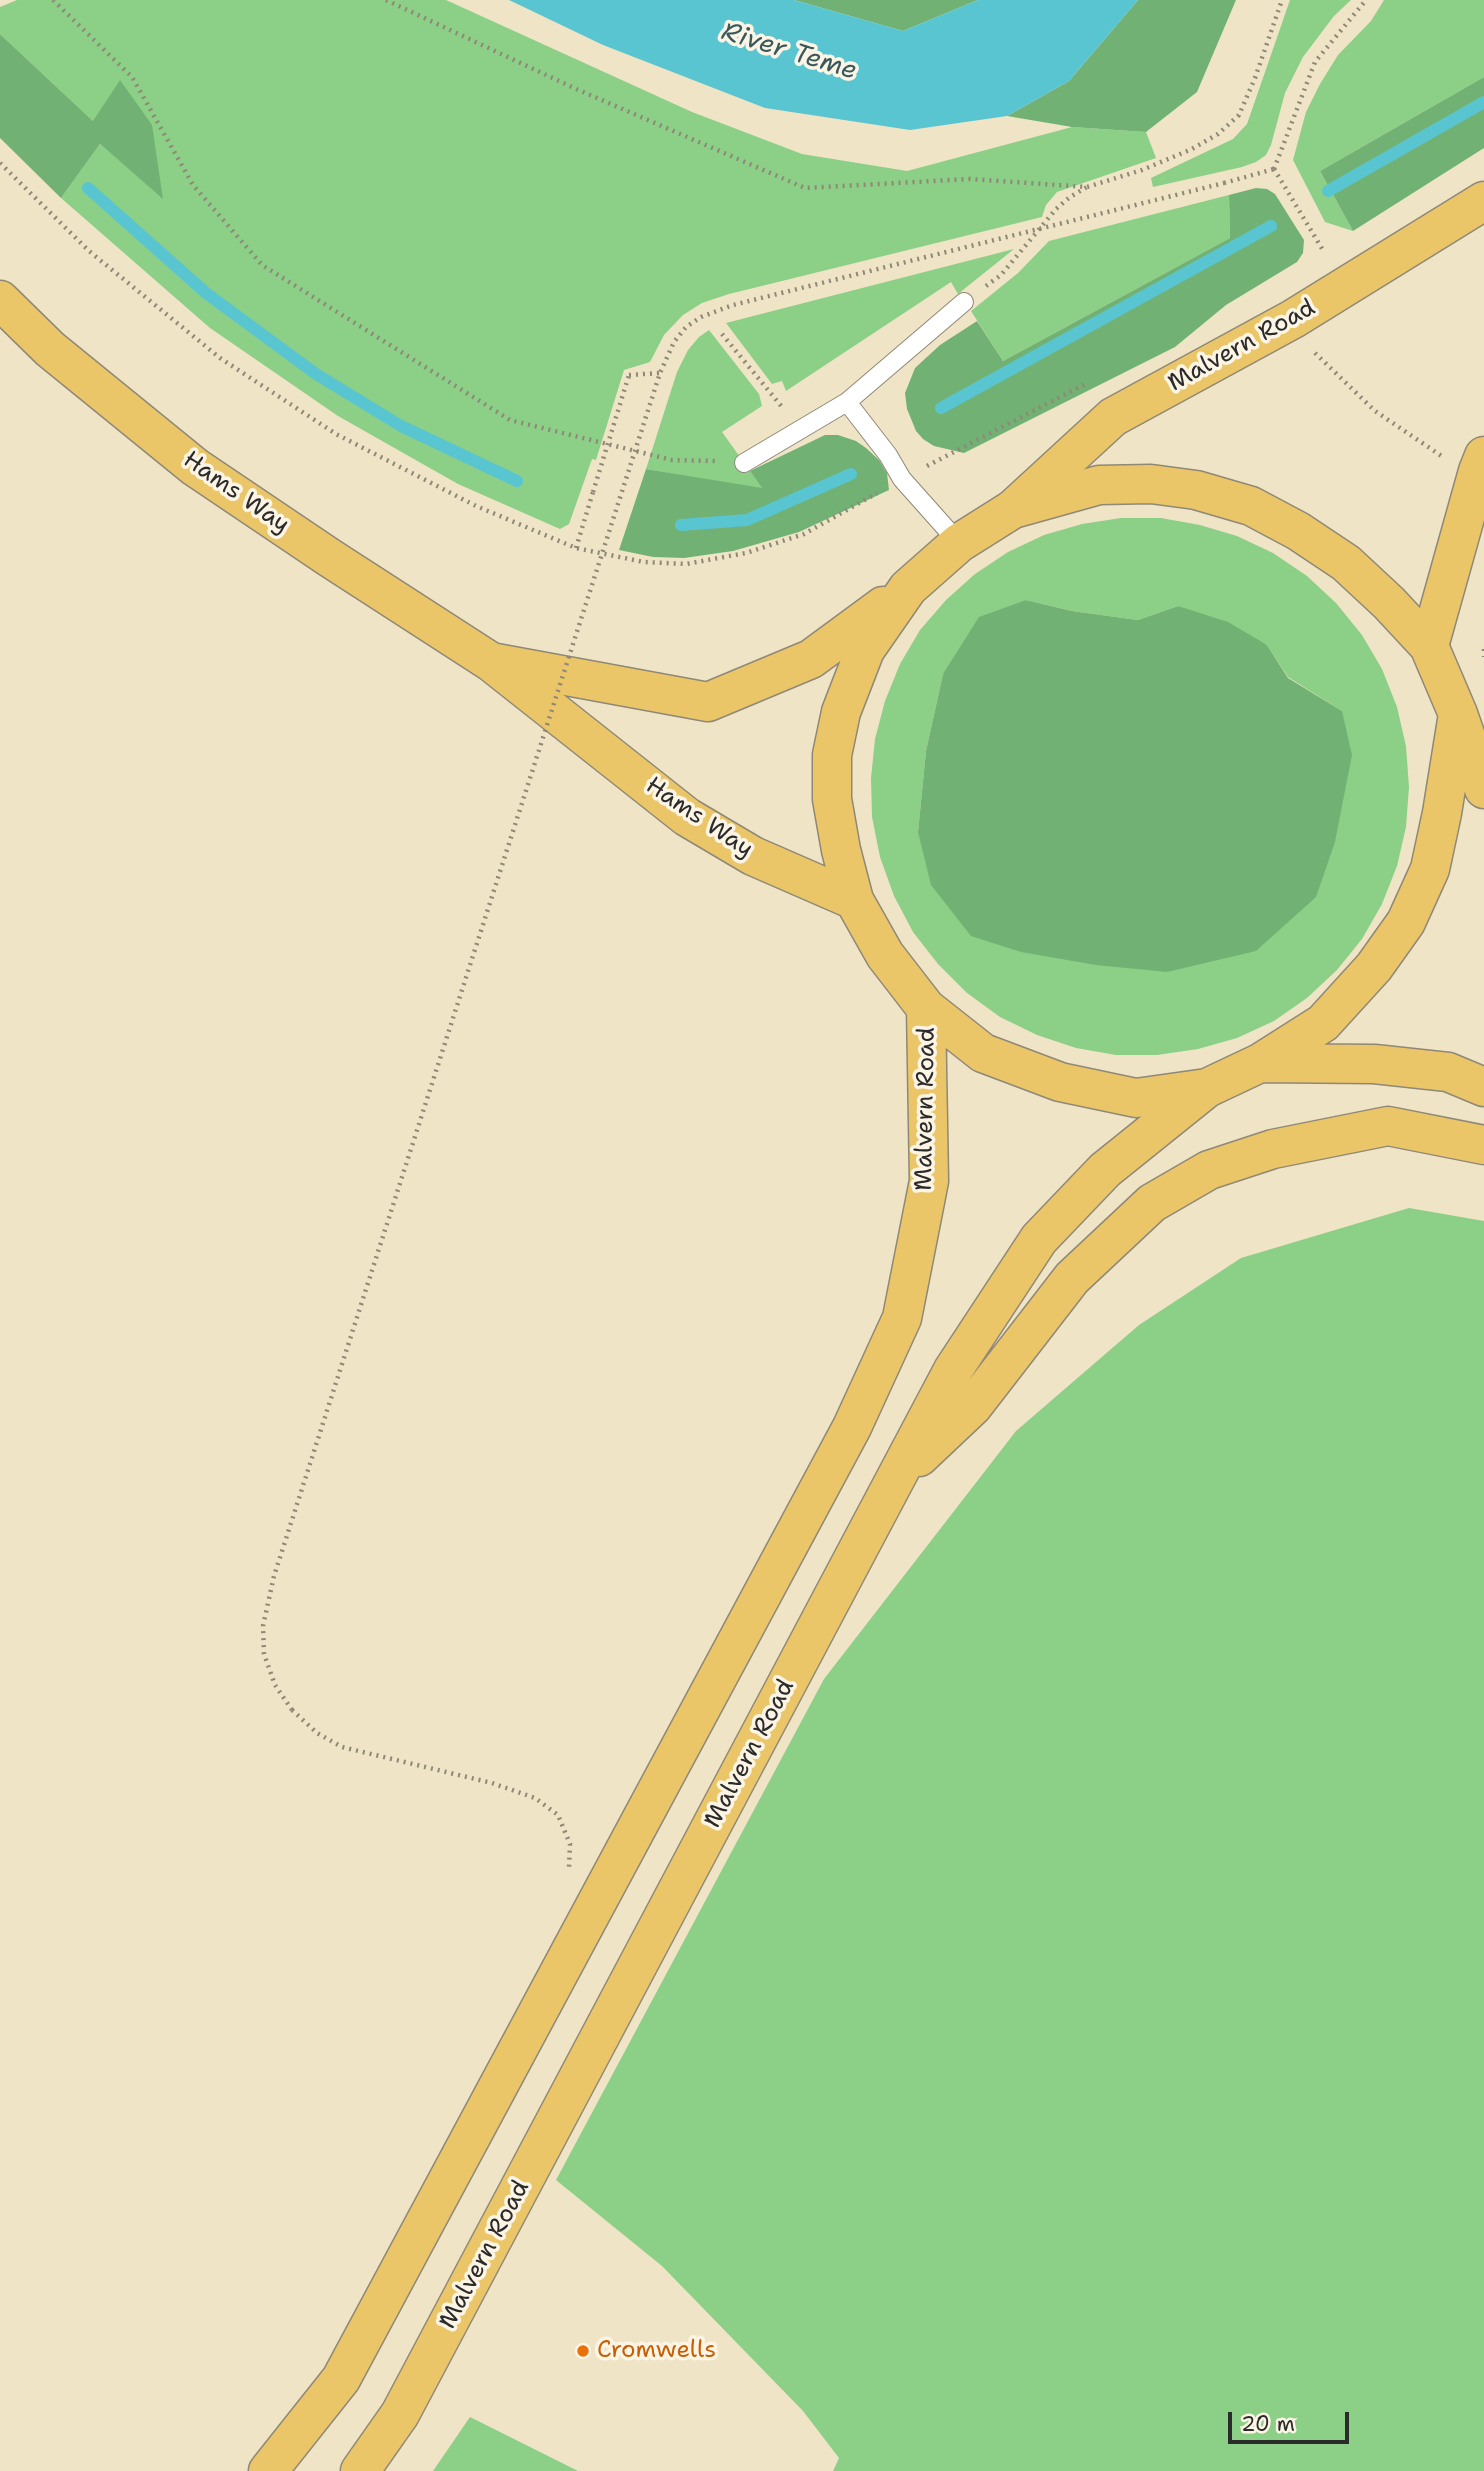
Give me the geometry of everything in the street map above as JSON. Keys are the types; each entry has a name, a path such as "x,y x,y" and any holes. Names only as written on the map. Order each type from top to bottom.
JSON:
{"main road":[{"name":"Malvern Road","path":"1013,509 1113,417 1293,318 1484,201"},
{"name":"Hams Way","path":"0,300 50,349 195,467 491,662 687,817 753,856 854,900"},
{"path":"1429,646 1484,456"},
{"path":"1458,714 1430,869 1406,922 1374,967 1323,1023 1260,1063 1207,1088 1136,1098 1060,1082 983,1053 926,1008 885,956 854,900 832,799 832,755 841,712 865,650 908,588 959,543 1013,509 1099,485 1151,484 1196,491 1251,506 1298,531 1346,563 1389,603 1429,646 1458,714 1484,789"},
{"name":"Hams Way","path":"491,662 708,702 811,659 908,588"},
{"name":"Malvern Road","path":"268,2471 341,2379 846,1439 902,1318 929,1181 926,1008"},
{"path":"1260,1063 1386,1066 1448,1072 1484,1087"},
{"name":"Malvern Road","path":"360,2471 400,2414 953,1370 1039,1239 1105,1170 1207,1088"},
{"path":"897,1476 974,1406 1072,1278 1152,1203 1209,1170 1273,1149 1388,1126 1484,1145"}],"lane":[{"path":"744,463 847,402 964,302"},
{"path":"847,402 888,455 902,479 959,543"}],"path":[{"path":"53,0 132,77 193,184 262,265 510,420 672,460 744,463"},
{"path":"386,0 575,88 805,188 970,179 1087,187"},
{"path":"964,302 1001,275 1056,209 1070,197 1087,187 1142,170 1192,149 1218,134 1239,115 1282,0"},
{"path":"1275,169 1315,62 1366,0"},
{"path":"0,163 89,251 220,358 336,433 475,506 576,548 644,562 686,564 746,554 804,534 902,479"},
{"path":"566,1877 570,1844 558,1815 535,1798 492,1783 342,1747 317,1733 292,1710 275,1685 264,1654 263,1626 274,1576 660,373 674,342 686,327 701,317 733,305 1275,169"},
{"path":"1275,169 1326,256"},
{"path":"722,334 799,430"},
{"path":"1312,350 1375,411 1444,458"},
{"path":"576,548 629,375 660,373"},
{"path":"1484,649 1484,657"}],"green space":[{"path":"17,0 446,0 692,112 802,154 907,171 1072,127 1146,132 1156,158 1057,192 1046,205 1042,217 729,294 702,303 683,315 664,335 650,362 624,370 596,460 592,459 569,524 560,529 458,484 338,416 210,328 61,198 100,144 163,198 93,121 0,34 0,7"},
{"path":"794,0 978,0 903,31"},
{"path":"1138,0 1236,0 1197,92 1146,132 1072,127 1007,116 1069,81"},
{"path":"1290,0 1351,0 1334,16 1303,57 1285,93 1266,155 1242,167 1153,187 1151,178 1233,139 1247,124"},
{"path":"1384,0 1484,0 1484,77 1320,171 1353,231 1325,222 1293,160 1306,112 1320,84 1338,55 1371,21"},
{"path":"0,34 93,121 120,80 152,125 163,199 100,144 61,198 0,138"},
{"path":"1484,77 1484,148 1353,231 1320,171"},
{"path":"1256,188 1267,189 1275,194 1304,240 1303,253 1297,262 1226,305 1175,347 964,453 934,446 916,431 907,409 905,393 915,368 940,345 977,321 1003,361 1230,238 1229,195"},
{"path":"1229,195 1230,238 1003,361 971,311 1018,273 1049,241"},
{"path":"1014,249 958,294 951,282 786,391 782,381 772,384 726,323"},
{"path":"709,330 759,394 762,406 722,432 763,489 646,469 677,372 688,350"},
{"path":"825,435 838,435 856,441 866,448 879,460 887,473 889,490 799,532 733,551 684,558 653,557 619,550 646,469 762,488 750,471"},
{"path":"1121,518 1161,518 1200,525 1237,536 1273,553 1307,576 1336,603 1362,635 1382,669 1397,707 1406,746 1409,787 1406,827 1397,866 1382,904 1362,939 1337,970 1307,998 1274,1021 1237,1038 1198,1049 1157,1055 1116,1055 1076,1048 1037,1035 1000,1017 967,993 938,964 913,932 894,896 880,857 872,817 871,778 875,739 885,701 900,664 920,630 946,600 975,574 1008,552 1044,535 1082,524","holes":["1026,600 1072,611 1138,620 1178,606 1267,645 1288,677 1342,711 918,832 926,751 943,674"]},
{"path":"1026,600 1072,611 1138,620 1178,606 1228,622 1267,645 1288,678 1342,711 1352,755 1335,842 1316,897 1256,951 1167,972 1096,965 1021,952 971,936 931,885 918,832 926,751 943,674 979,617"},
{"path":"1409,1208 1484,1221 1484,2471 833,2471 839,2458 803,2411 662,2266 556,2180 824,1679 1016,1431 1139,1325 1241,1258"},
{"path":"470,2417 578,2471 433,2471"}],"water":[{"name":"River Teme","path":"509,0 794,0 903,31 978,0 1138,0 1069,81 1007,116 910,130 765,108 603,45"}],"waterway":[{"path":"1328,191 1484,102"},
{"path":"88,188 206,293 316,374 401,426 517,481"},
{"path":"941,408 1271,226"},
{"path":"681,525 747,520 851,474"}],"place":[{"name":"Cromwells","path":"583,2351"}]}
